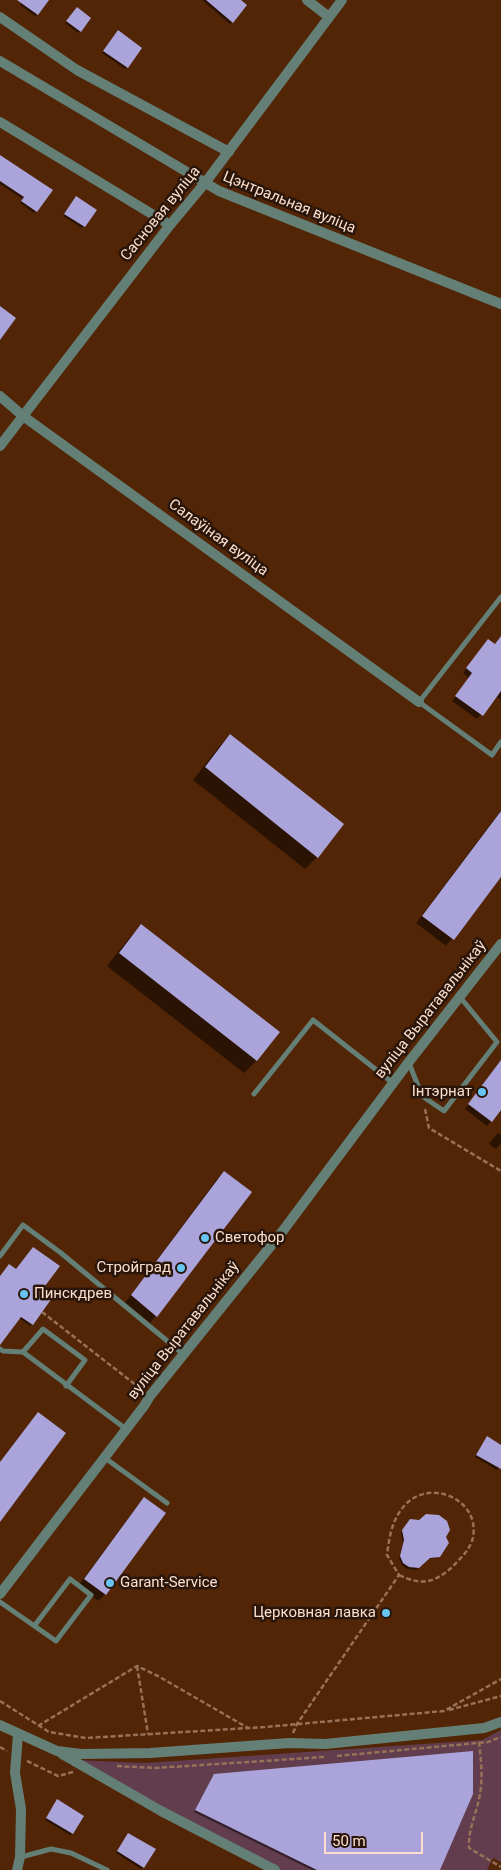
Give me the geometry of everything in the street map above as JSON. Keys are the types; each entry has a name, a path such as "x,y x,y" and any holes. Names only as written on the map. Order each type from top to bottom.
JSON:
{"street":[{"path":"307,0 329,17"},
{"name":"Сасновая вуліца","path":"0,446 170,225 229,152 342,0"},
{"path":"0,17 77,70 229,152"},
{"name":"Цэнтральная вуліца","path":"0,61 218,192 501,304"},
{"path":"0,122 170,225"},
{"name":"Салаўіная вуліца","path":"0,396 23,416 419,702"},
{"name":"вуліца Выратавальнікаў","path":"0,1594 127,1429 150,1396 282,1232 408,1062 501,944"},
{"path":"57,1751 81,1754 150,1753 289,1743 325,1744 478,1728 501,1722"},
{"path":"0,1725 57,1751 161,1811 275,1870"},
{"path":"17,1870 20,1857 21,1809 15,1774 18,1734"}],"lane":[{"path":"501,597 419,702 492,755 501,742"},
{"path":"408,1062 422,1096 444,1111 497,1042 460,997"},
{"path":"254,1094 313,1020 393,1083"},
{"path":"0,1256 23,1225 68,1259 183,1354"},
{"path":"24,1352 43,1329 85,1360 66,1386"},
{"path":"0,1350 24,1352 66,1386 127,1429"},
{"path":"104,1458 166,1503"},
{"path":"0,1602 56,1641 91,1595 70,1579 35,1626"},
{"path":"20,1857 51,1849 71,1853 107,1870"}],"path":[{"path":"422,1096 429,1128 501,1171"},
{"path":"42,1312 150,1396"},
{"path":"423,1493 443,1494 461,1503 472,1519 473,1538 463,1556 447,1571 428,1582 413,1581 399,1575 386,1555 391,1529 405,1505 423,1493"},
{"path":"289,1743 296,1724 399,1575"},
{"path":"137,1666 158,1676 248,1728"},
{"path":"38,1726 137,1666"},
{"path":"137,1666 148,1734"},
{"path":"444,1711 501,1679"},
{"path":"0,1701 49,1732 86,1738 248,1728 444,1711 501,1696"},
{"path":"478,1728 481,1766 480,1794 468,1834 469,1848 501,1867"}],"shaded area":[{"path":"501,1730 501,1862 493,1858 487,1870 281,1870 162,1809 76,1760 145,1763 482,1740"}],"building":[{"path":"17,0 49,0 38,15"},
{"path":"206,0 241,0 247,5 233,23"},
{"path":"77,7 91,18 81,32 66,21"},
{"path":"118,30 142,48 128,68 103,51"},
{"path":"0,155 53,190 37,212 21,201 24,197 0,181"},
{"path":"76,196 97,210 85,227 64,214"},
{"path":"0,306 16,318 0,340"},
{"path":"501,636 501,691 483,716 455,696 472,673 466,668 488,639 495,644"},
{"path":"230,734 344,824 318,858 205,767"},
{"path":"501,811 501,877 454,940 422,916"},
{"path":"141,924 280,1032 257,1061 119,953"},
{"path":"501,1060 501,1110 492,1122 468,1104"},
{"path":"224,1171 252,1192 157,1317 131,1295"},
{"name":"Пинскдрев","path":"33,1247 60,1266 42,1290 52,1298 33,1325 21,1317 0,1345 0,1276 9,1264 16,1269"},
{"path":"38,1412 66,1433 0,1522 0,1462"},
{"path":"487,1436 501,1445 501,1469 476,1455"},
{"path":"144,1497 166,1513 106,1595 84,1579"},
{"path":"426,1514 439,1515 447,1521 450,1530 446,1537 449,1543 440,1557 430,1558 419,1568 409,1567 403,1563 400,1556 404,1540 402,1530 410,1519 419,1520"},
{"path":"473,1751 473,1794 440,1870 317,1870 195,1810 214,1774"},
{"path":"57,1799 84,1816 73,1834 46,1818"},
{"path":"128,1833 156,1849 144,1868 117,1851"}],"place":[{"name":"Інтэрнат","path":"482,1092"},
{"name":"Светофор","path":"205,1238"},
{"name":"Стройград","path":"181,1268"},
{"name":"Пинскдрев","path":"24,1294"},
{"name":"Garant-Service","path":"110,1583"},
{"name":"Церковная лавка","path":"386,1613"}]}
